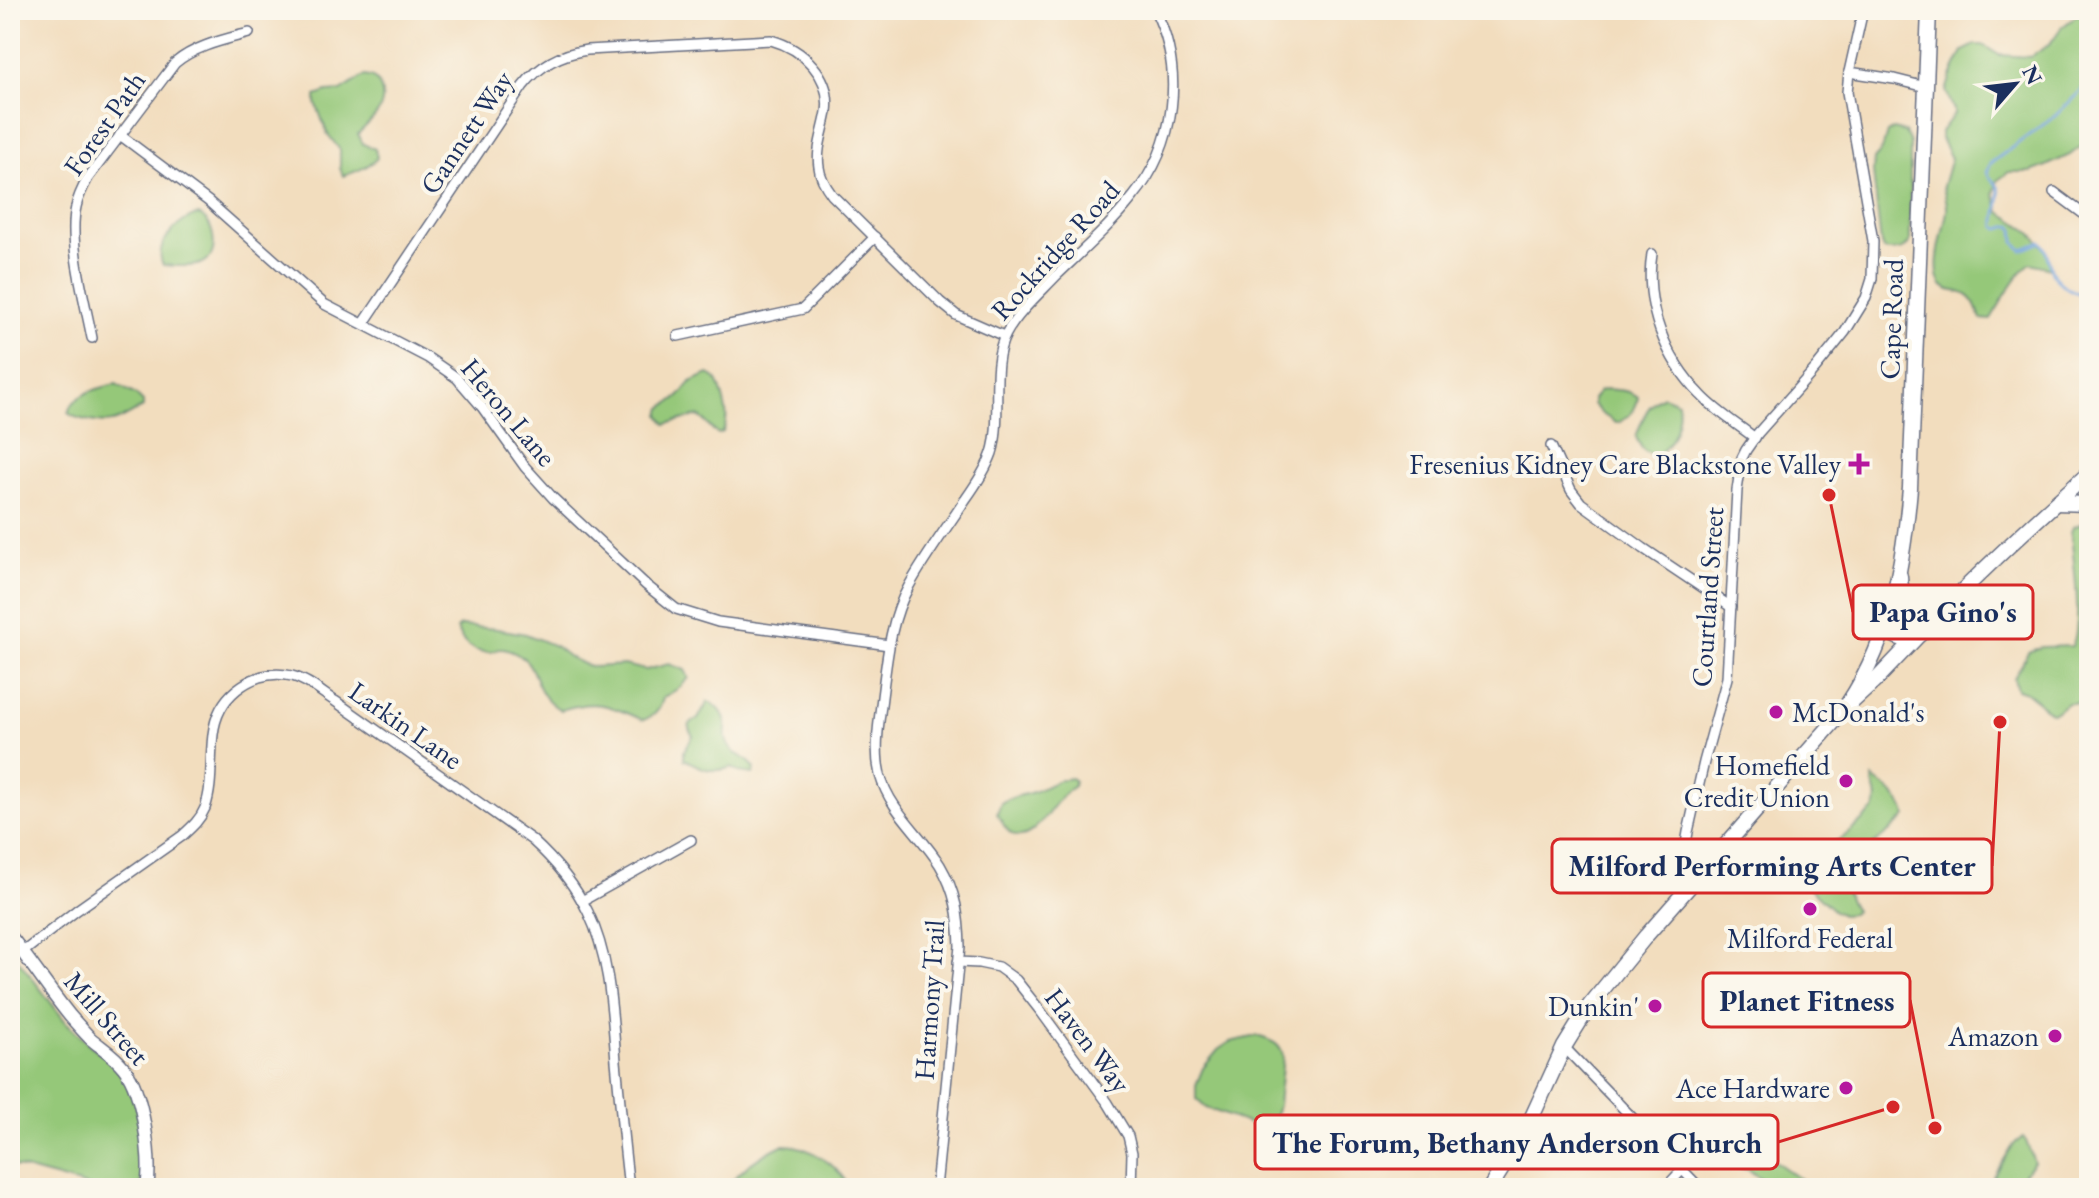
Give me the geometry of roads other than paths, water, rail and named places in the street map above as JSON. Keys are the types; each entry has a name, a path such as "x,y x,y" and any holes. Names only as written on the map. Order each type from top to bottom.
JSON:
{"main road":[{"name":"Cape Road","path":"1847,706 1867,671 1885,628 1900,576 1906,531 1912,450 1929,10"},
{"path":"1885,628 1896,637 1912,638 2088,476"},
{"path":"2073,487 2079,497 2089,503"},
{"path":"2056,503 2089,503"},
{"path":"1900,576 1902,596 1907,607 1924,624"},
{"path":"1490,1188 1527,1128 1564,1047 1605,985 1847,706 1885,672 1924,624"}],"street":[{"name":"Rockridge Road","path":"889,645 893,623 910,584 976,484 992,452 996,434 999,361 1004,336 1027,306 1132,199 1159,156 1170,119 1173,79 1169,48 1155,10"},
{"name":"Courtland Street","path":"1684,894 1681,874 1688,832 1727,678 1738,482 1744,454 1835,346 1862,306 1871,284 1873,241 1848,97 1849,72 1863,10"},
{"name":"Forest Path","path":"92,338 77,259 74,218 76,205 88,178 181,58 211,44 249,33"},
{"name":"Gannett Way","path":"364,323 523,86 548,63 572,52 771,40 796,50 820,77 827,96 827,108 819,170 832,195 940,302 956,315 1004,336"},
{"path":"1849,72 1926,87"},
{"name":"Heron Lane","path":"120,135 199,194 324,304 428,358 457,378 525,467 553,498 676,609 718,622 889,645"},
{"path":"2054,192 2089,218"},
{"path":"678,336 803,309 875,237"},
{"path":"1652,254 1650,279 1653,301 1669,352 1701,396 1755,438"},
{"path":"1551,446 1573,493 1584,506 1731,607"},
{"name":"Harmony Trail","path":"889,645 878,732 880,776 895,807 940,865 959,914 958,962 936,1188"},
{"name":"Larkin Lane","path":"23,952 197,822 209,794 213,733 221,707 240,686 259,678 273,675 294,677 306,682 532,840 570,879 598,935 604,959 612,1010 629,1188"},
{"path":"582,901 691,840"},
{"name":"Mill Street","path":"10,936 77,1024 123,1066 133,1082 138,1093 144,1130 147,1188"},
{"name":"Haven Way","path":"958,962 998,967 1016,980 1042,1013 1108,1103 1128,1136 1132,1153 1131,1188"},
{"path":"1564,1047 1700,1188"},
{"path":"1665,1188 1682,1170"}],"waterway":[{"path":"2089,83 2055,116 1991,163 1987,172 1997,184 1999,192 1996,227 2014,227 2015,242 2022,250 2041,242 2058,281 2089,297"}],"place":[{"name":"Fresenius Kidney Care Blackstone Valley","path":"1859,464"},
{"name":"Papa Gino's","path":"1829,495"},
{"name":"McDonald's","path":"1776,712"},
{"name":"Milford Performing Arts Center","path":"2000,722"},
{"name":"Homefield Credit Union","path":"1846,781"},
{"name":"Milford Federal","path":"1810,909"},
{"name":"Dunkin'","path":"1655,1006"},
{"name":"Amazon","path":"2055,1036"},
{"name":"Ace Hardware","path":"1846,1088"},
{"name":"The Forum, Bethany Anderson Church","path":"1893,1107"},
{"name":"Planet Fitness","path":"1935,1128"}]}
